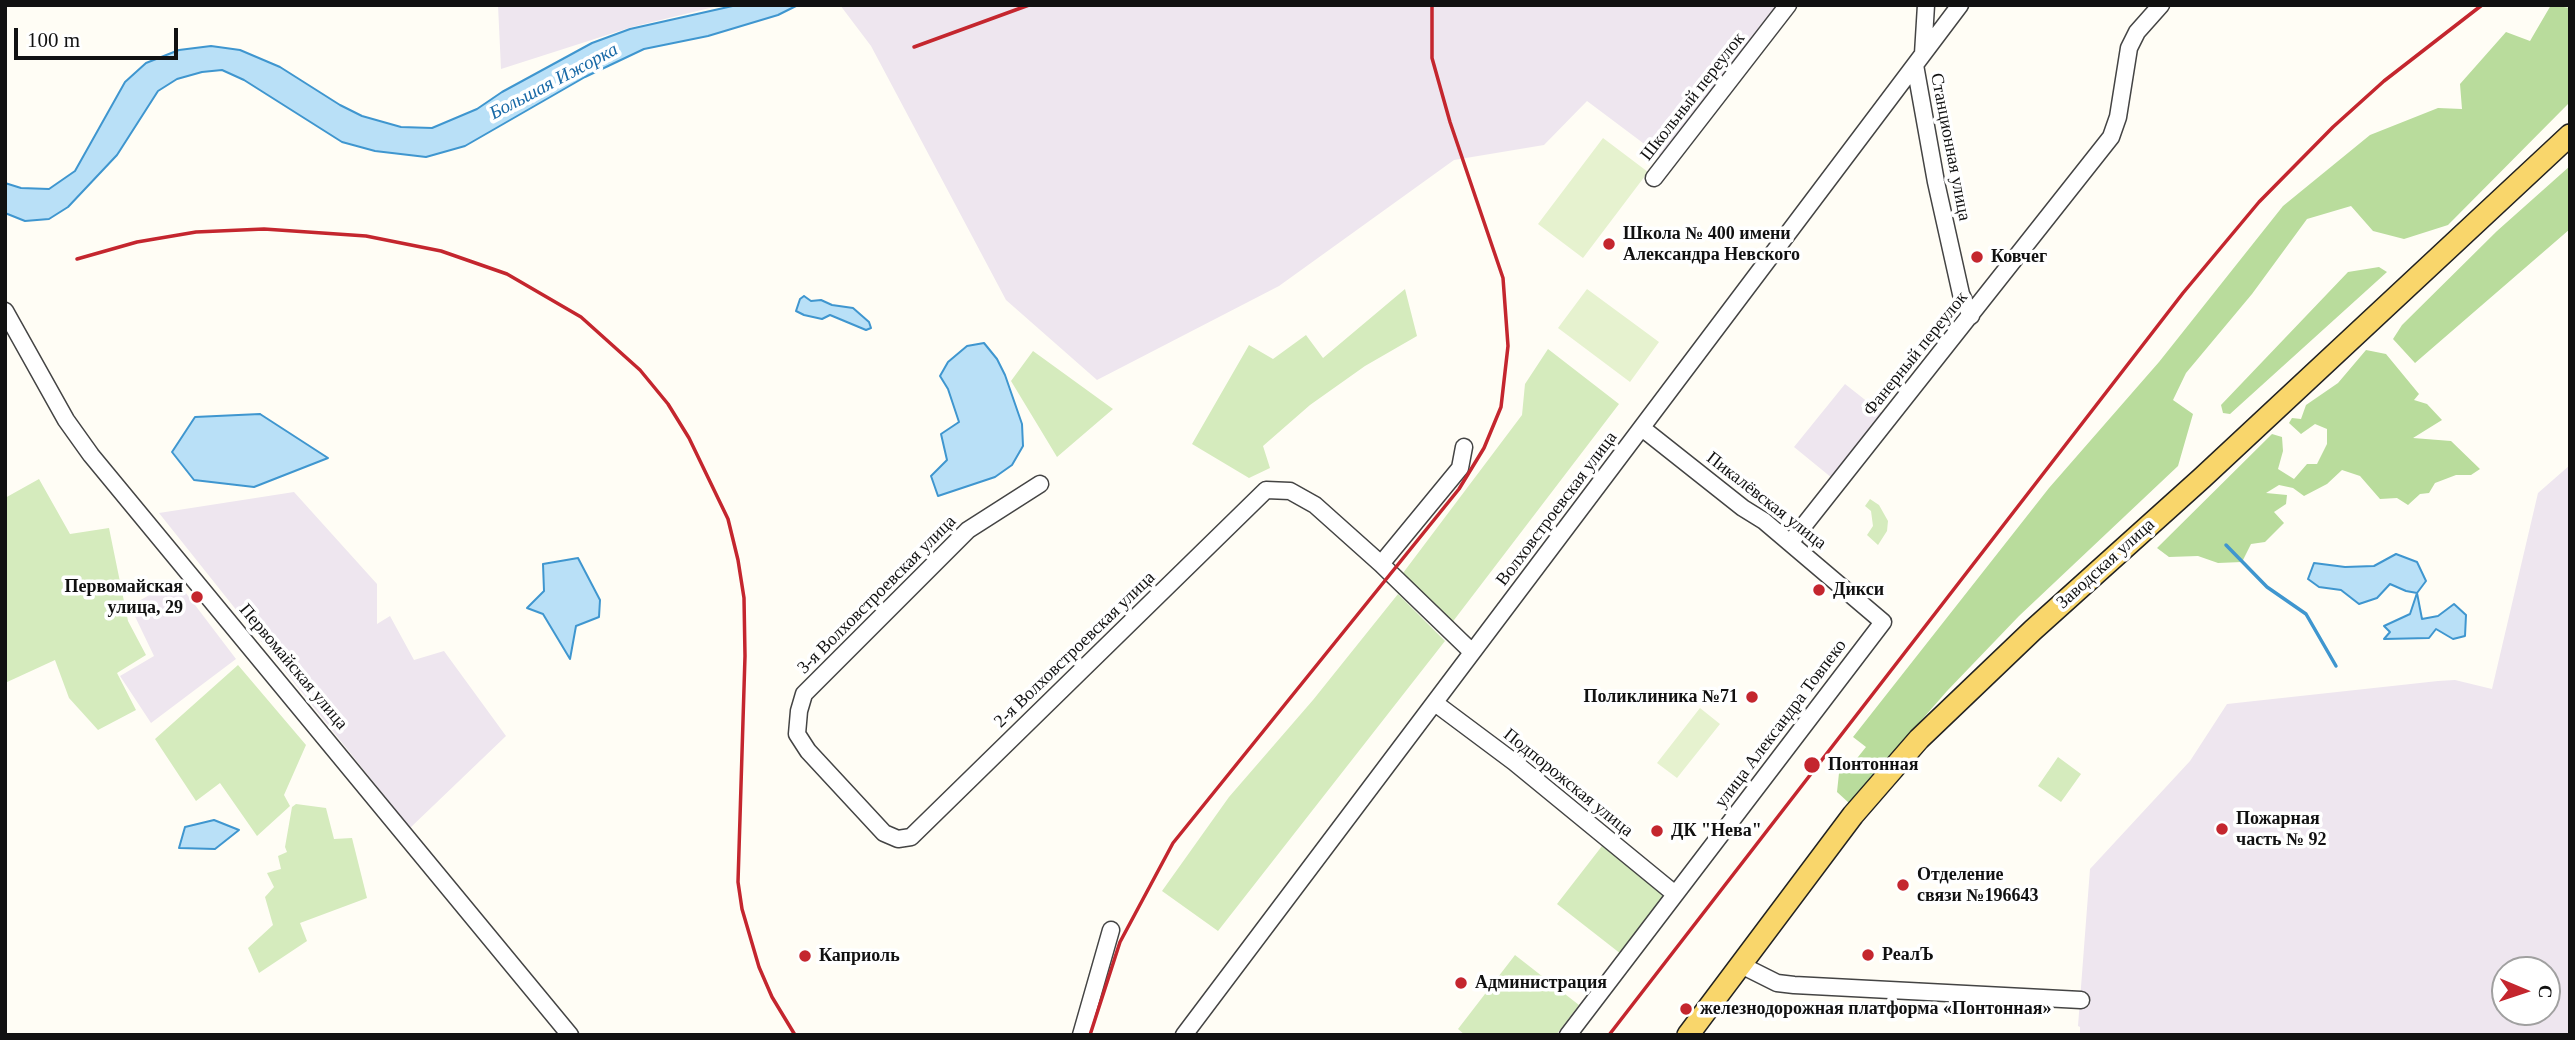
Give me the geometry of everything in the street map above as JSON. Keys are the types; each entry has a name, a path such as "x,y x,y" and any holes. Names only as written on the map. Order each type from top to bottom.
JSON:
{"main road":[{"name":"Заводская улица","path":"1688,1035 1856,811 1885,776 1961,697 2202,478 2570,135"}],"street":[{"name":"Школьный переулок","path":"1654,178 1788,5"},
{"name":"Станционная улица","path":"1926,5 1919,60 1938,195 1961,294 1971,316"},
{"name":"Волховстроевская улица","path":"1184,1035 1960,5"},
{"name":"Фанерный переулок","path":"1790,543 2111,137 2118,117 2129,48 2137,32 2161,5"},
{"name":"Первомайская улица","path":"5,311 66,420 91,455 570,1035"},
{"name":"Пикалёвская улица","path":"1642,428 1743,508 1764,520 1864,607"},
{"path":"1464,447 1460,468 1381,564 1472,652"},
{"name":"3-я Волховстроевская улица","path":"911,837 898,839 884,833 807,751 797,734 804,694 968,530 1040,484"},
{"name":"2-я Волховстроевская улица","path":"911,837 1266,490 1290,491 1315,505 1381,564"},
{"name":"улица Александра Товпеко","path":"1567,1035 1883,622 1864,607"},
{"name":"Подпорожская улица","path":"1435,703 1514,762 1675,894"},
{"path":"1081,1035 1111,930"},
{"path":"1739,964 1777,983 1794,985 2081,1000"}],"shaded area":[{"path":"498,5 722,5 632,27 501,69"},
{"path":"840,5 1781,5 1663,158 1587,101 1544,145 1454,160 1279,286 1097,380 1006,300 871,46"},
{"path":"1845,384 1883,414 1832,478 1794,447"},
{"path":"2570,465 2570,1035 2080,1035 2078,1026 2090,869 2190,761 2227,704 2455,680 2492,689 2538,493"},
{"path":"294,492 377,584 377,624 390,616 414,660 444,651 506,736 410,828 159,513"},
{"path":"176,580 236,659 151,723 120,676 154,656 130,606"}],"green space":[{"path":"2551,5 2570,8 2570,102 2448,225 2404,239 2373,231 2351,206 2307,219 2252,294 2186,373 2173,400 2193,414 2178,466 2019,616 1947,691 1849,803 1837,792 1839,773 1850,767 1866,747 1853,737 2049,488 2159,362 2283,206 2370,135 2438,108 2462,109 2460,84 2506,32 2530,41"},
{"path":"1603,138 1648,172 1583,258 1538,224"},
{"path":"2570,166 2570,229 2415,363 2393,339 2402,325 2497,231"},
{"path":"2379,267 2387,272 2230,414 2223,413 2221,405 2348,272"},
{"path":"1405,289 1417,336 1365,366 1310,405 1263,446 1270,468 1249,478 1192,444 1249,345 1273,359 1306,335 1323,358"},
{"path":"1587,289 1659,342 1630,382 1558,328"},
{"path":"1548,349 1619,404 1451,624 1403,573 1522,415 1525,384"},
{"path":"2366,350 2386,354 2419,394 2414,400 2427,404 2442,420 2413,438 2451,441 2480,469 2471,475 2456,475 2435,483 2429,493 2420,494 2408,505 2397,498 2380,499 2360,476 2342,470 2327,484 2304,496 2293,488 2279,485 2266,493 2287,495 2286,504 2274,512 2284,523 2265,542 2251,544 2242,562 2218,563 2198,556 2169,557 2157,548 2272,434 2282,437 2283,451 2278,469 2294,479 2307,464 2317,464 2327,444 2327,429 2315,424 2301,434 2289,423 2292,418 2301,419 2306,405 2338,383"},
{"path":"1033,351 1113,409 1057,457 1011,381"},
{"path":"39,479 70,534 109,528 128,621 146,655 117,673 136,710 98,730 69,698 55,660 5,683 5,498"},
{"path":"1870,499 1879,505 1888,521 1887,531 1878,545 1867,535 1873,526 1871,511 1865,506"},
{"path":"1398,594 1445,641 1218,931 1162,891 1229,797 1313,700"},
{"path":"238,665 306,745 284,795 290,806 257,836 220,783 196,801 155,739"},
{"path":"1700,708 1720,724 1677,778 1657,763"},
{"path":"2058,757 2081,774 2061,802 2038,786"},
{"path":"296,804 326,808 334,839 352,838 367,898 300,923 307,941 259,973 248,948 273,925 265,897 274,887 267,873 281,869 278,856 287,852 285,847 292,807"},
{"path":"1602,846 1667,896 1621,954 1557,904"},
{"path":"1515,955 1579,1005 1556,1035 1465,1035 1458,1029"}],"water":[{"name":"Большая Ижорка","path":"737,5 798,5 778,15 708,36 644,49 585,77 465,146 426,157 375,151 342,142 244,80 222,70 177,79 158,91 117,155 68,207 49,219 25,221 5,213 5,183 21,188 49,189 75,171 125,82 146,63 179,50 211,46 240,50 280,67 362,116 401,127 432,128 477,109 502,92 592,43 630,29"},
{"path":"804,296 811,301 821,300 832,305 853,308 869,322 871,328 866,330 830,315 822,319 804,315 796,311 800,299"},
{"path":"984,343 1005,375 1022,424 1023,446 1012,465 995,477 938,496 931,476 947,460 941,434 959,422 948,389 940,376 948,362 967,346"},
{"path":"260,414 328,458 254,487 194,480 172,452 195,417"},
{"path":"2396,554 2417,562 2426,581 2417,593 2390,584 2377,598 2359,604 2341,590 2319,587 2308,579 2314,563 2345,567 2374,566"},
{"path":"578,558 600,600 599,617 576,626 570,659 543,614 527,608 544,591 543,564"},
{"path":"2417,593 2422,619 2438,616 2454,604 2466,615 2465,636 2453,639 2436,629 2429,638 2384,639 2390,632 2384,626 2410,614"},
{"path":"214,820 239,830 215,849 179,848 185,827"}],"waterway":[{"path":"2226,545 2267,587 2306,614 2336,666"}],"railway":[{"path":"914,47 1029,5"},
{"path":"1090,1035 1120,942 1173,843 1459,489 1484,448 1501,407 1508,346 1503,278 1450,122 1432,58 1432,5"},
{"path":"1609,1035 2183,293 2259,202 2333,127 2384,81 2482,5"},
{"path":"77,259 137,242 196,232 264,229 366,236 441,251 507,274 581,317 640,370 668,404 689,438 728,519 738,560 744,598 745,656 738,882 742,909 759,967 772,997 795,1035"}],"place":[{"name":"Школа № 400 имени Александра Невского","path":"1609,244"},
{"name":"Ковчег","path":"1977,257"},
{"name":"Дикси","path":"1819,590"},
{"name":"Первомайская улица, 29","path":"197,597"},
{"name":"Поликлиника №71","path":"1752,697"},
{"name":"Понтонная","path":"1812,765"},
{"name":"Пожарная часть № 92","path":"2222,829"},
{"name":"ДК \"Нева\"","path":"1657,831"},
{"name":"Отделение связи №196643","path":"1903,885"},
{"name":"РеалЪ","path":"1868,955"},
{"name":"Каприоль","path":"805,956"},
{"name":"Администрация","path":"1461,983"},
{"name":"железнодорожная платформа «Понтонная»","path":"1686,1009"}]}
